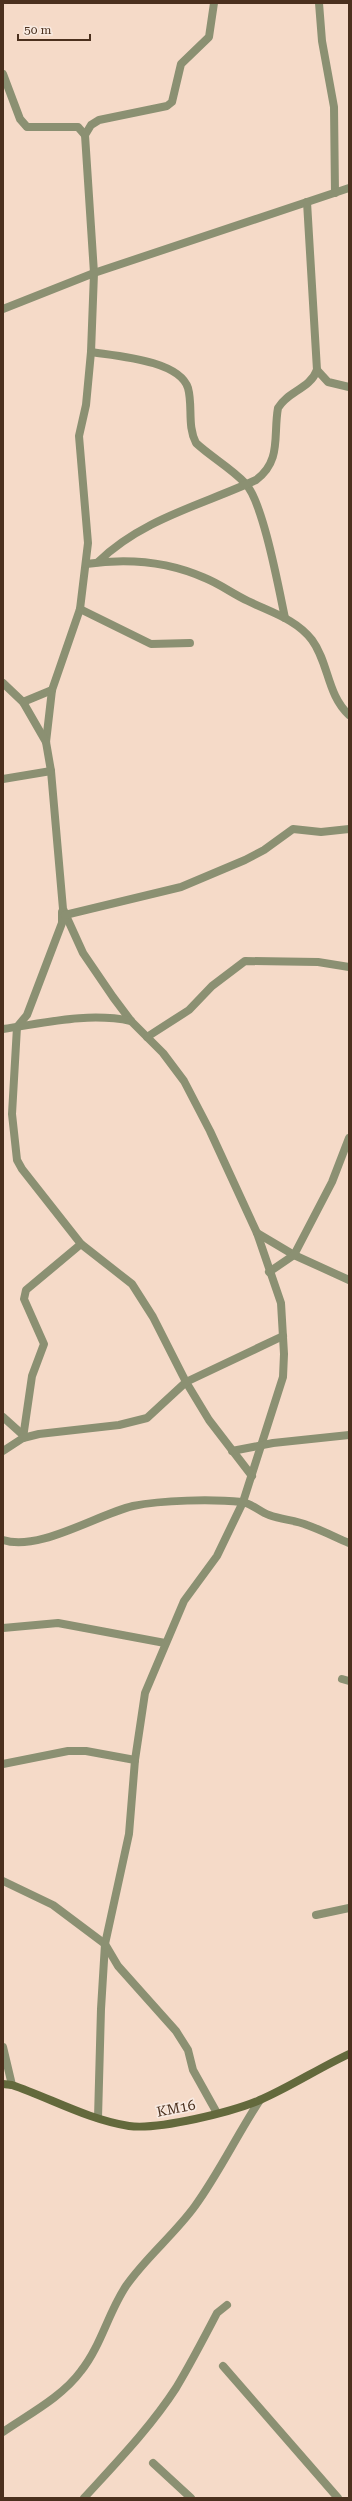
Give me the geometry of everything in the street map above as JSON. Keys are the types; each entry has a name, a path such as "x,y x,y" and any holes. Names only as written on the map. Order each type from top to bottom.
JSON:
{"street":[{"path":"214,3 209,37 181,64 178,70 175,97 172,102 168,106 99,120 90,125 85,135 94,273 91,352 86,405 79,436 88,543 80,609 52,690 46,742 51,771 64,912 62,923 27,1015 17,1027 12,1114 17,1160 22,1169 81,1244 132,1284 153,1317 186,1382 209,1420 232,1452 252,1476"},
{"path":"319,3 322,41 334,107 335,193"},
{"path":"3,74 20,119 27,127 78,127 85,135"},
{"path":"3,309 94,273 259,220 349,188"},
{"path":"98,562 112,548 144,527 246,484 263,475 270,467 275,455 277,414 282,402 309,384 317,370 307,202"},
{"path":"91,352 152,363 179,376 188,389 192,435 196,443 246,484 264,529 285,618"},
{"path":"317,370 328,382 349,387"},
{"path":"86,564 98,562 134,561 182,569 206,578 285,618 302,630 313,641 336,699 349,716"},
{"path":"80,609 147,642 190,643"},
{"path":"3,683 23,702 46,742"},
{"path":"23,702 52,690"},
{"path":"3,779 51,771"},
{"path":"64,912 181,887 246,860 264,850 293,829 321,832 349,829"},
{"path":"64,912 83,953 131,1021 163,1053 184,1081 210,1132 257,1233 280,1303 283,1336 283,1377 259,1448 252,1476 243,1502 217,1556 184,1601 145,1693 135,1760 129,1834 105,1944 101,2009 98,2118"},
{"path":"147,1037 189,1010 212,986 245,961 318,962 349,967"},
{"path":"3,1029 53,1020 88,1017 113,1017 131,1021"},
{"path":"269,1272 294,1255 332,1182 349,1138"},
{"path":"257,1233 294,1255 349,1280"},
{"path":"23,1437 32,1376 44,1344 24,1299 24,1294 26,1290 81,1244"},
{"path":"3,1451 23,1437 119,1425 147,1418 186,1382 283,1336"},
{"path":"3,1417 23,1437"},
{"path":"232,1452 259,1448 273,1443 349,1435"},
{"path":"3,1540 17,1544 36,1541 132,1506 166,1502 243,1502 263,1513 282,1520 306,1524 349,1543"},
{"path":"3,1628 58,1623 165,1643"},
{"path":"3,1764 68,1751 86,1751 135,1760"},
{"path":"3,1881 53,1905 105,1944 118,1966 176,2031 188,2050 193,2070 217,2113"},
{"path":"316,1915 349,1908"},
{"path":"3,2048 12,2085"},
{"name":"KM16","path":"3,2084 12,2085 98,2118 131,2126 153,2126 177,2123 260,2100 349,2054"},
{"path":"3,2432 53,2398 81,2372 91,2356 110,2312 126,2286 195,2205 260,2100"},
{"path":"84,2498 130,2448 152,2420 175,2388 217,2313 227,2305"},
{"path":"223,2366 338,2498"},
{"path":"153,2463 191,2498"}]}
